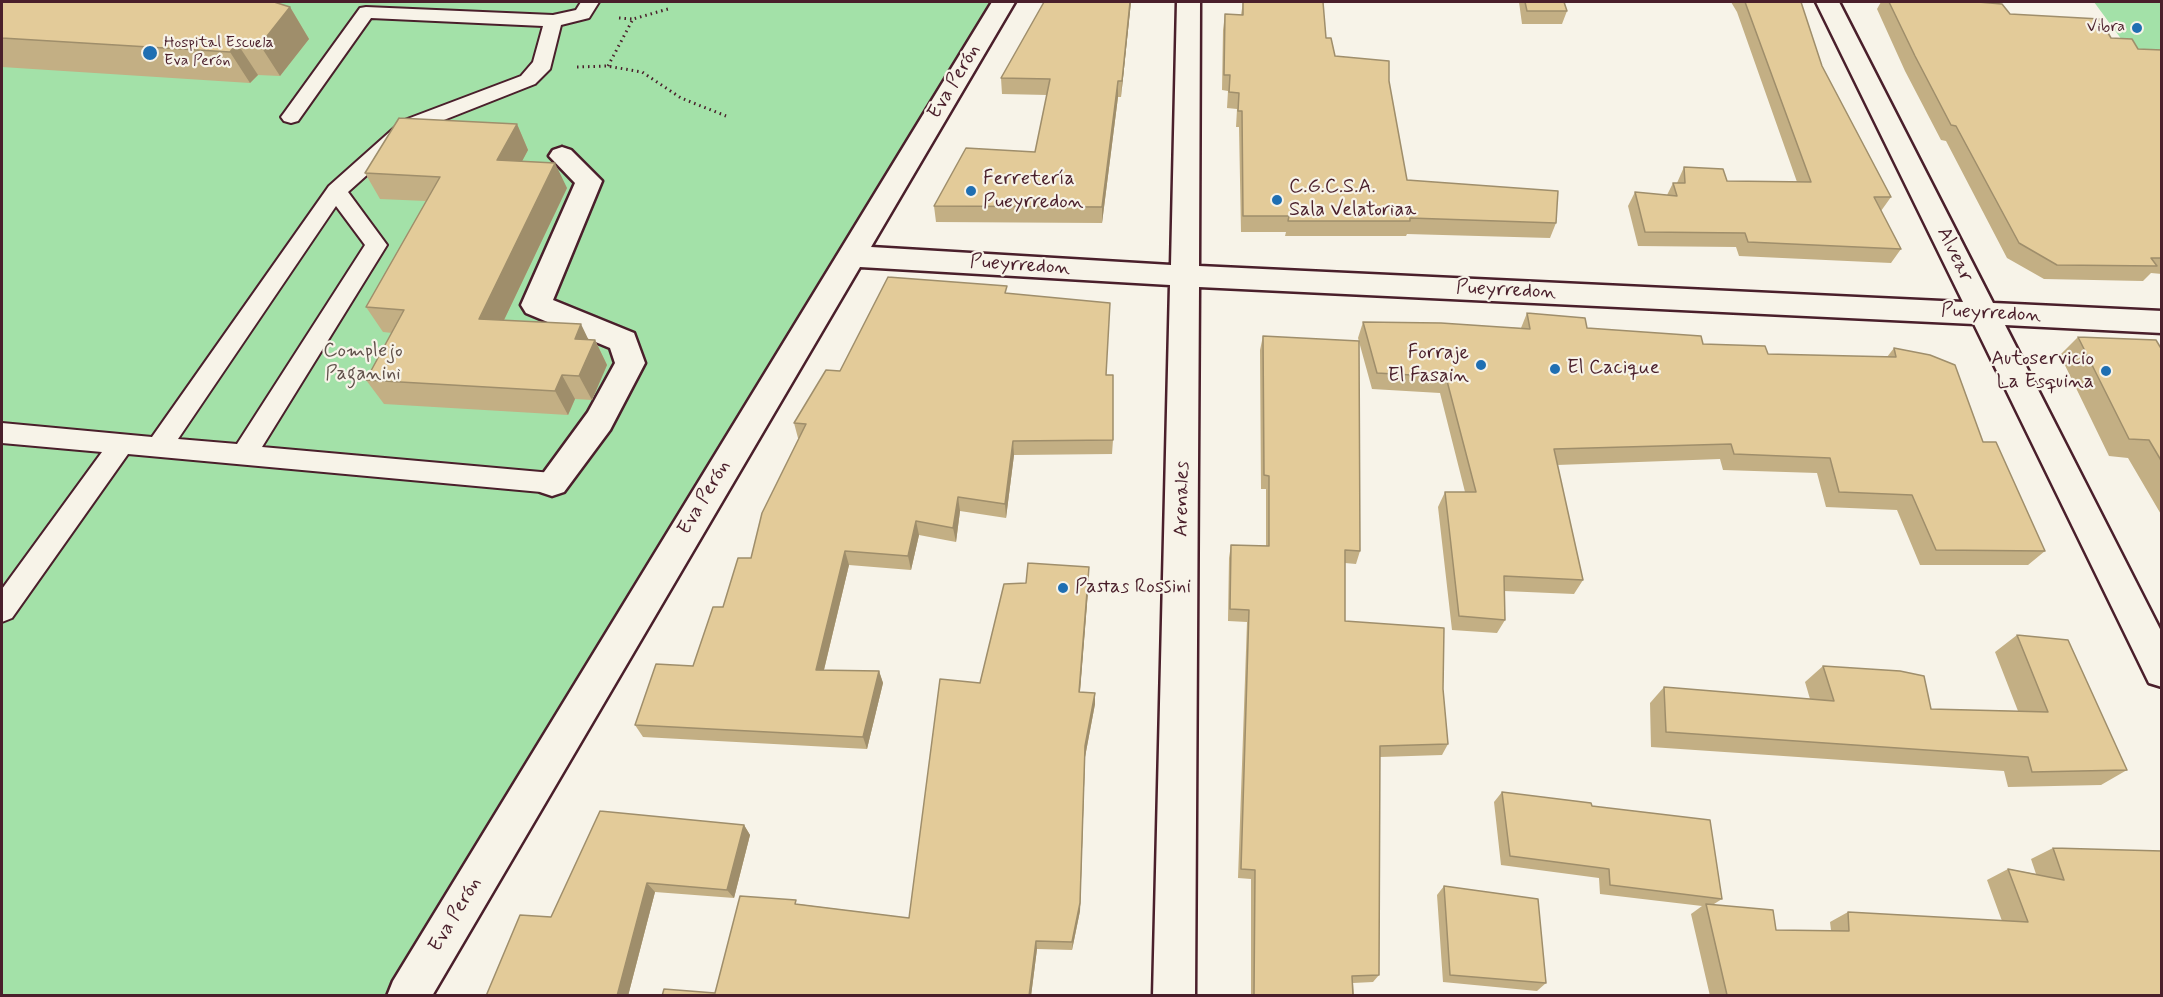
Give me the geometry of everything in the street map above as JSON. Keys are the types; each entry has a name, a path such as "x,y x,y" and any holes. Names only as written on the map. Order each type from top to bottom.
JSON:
{"street":[{"name":"Eva Perón","path":"408,996 1003,2"},
{"name":"Arenales","path":"1174,996 1189,2"},
{"name":"Alvear","path":"1828,2 2162,670"},
{"path":"552,483 599,421 630,363 623,341 536,305 589,182 562,156"},
{"name":"Pueyrredon","path":"850,256 1186,276 2162,322"}],"lane":[{"path":"291,117 366,12 553,21 583,14 590,2"},
{"path":"158,448 336,191 409,126 528,80 540,69 553,21"},
{"path":"244,456 376,245 336,191"},
{"path":"2,434 552,483"},
{"path":"2,610 121,445"}],"path":[{"path":"607,66 633,19 668,9"},
{"path":"540,69 607,66 642,72 681,98 726,116"}],"green space":[{"name":"Complejo Paganini","path":"2,2 1003,2 408,995 2,996"},
{"name":"Vibra","path":"2094,2 2161,2 2161,56 2133,55"}],"building":[{"path":"2,2 274,2 290,7 260,45 237,43 230,52 2,38"},
{"path":"1044,2 1130,2 1122,81 1118,81 1102,207 934,206 966,148 1035,152 1050,79 1001,78"},
{"path":"1243,2 1323,2 1326,38 1331,38 1335,56 1389,61 1389,81 1407,180 1558,191 1556,223 1410,218 1410,221 1288,221 1289,216 1243,216 1242,111 1238,111 1239,93 1229,92 1230,75 1224,75 1225,14 1243,15"},
{"path":"1525,2 1564,2 1567,11 1527,11"},
{"path":"1745,2 1801,2 1822,66 1891,197 1874,197 1901,249 1748,242 1745,233 1645,232 1635,192 1677,196 1673,183 1685,183 1684,167 1723,169 1727,181 1811,182"},
{"path":"1889,2 1978,2 2002,4 2010,14 2100,19 2111,38 2132,39 2138,49 2162,50 2162,258 2151,258 2157,266 2057,265 2019,243 1956,126 1951,125"},
{"path":"399,118 517,124 497,160 555,163 479,319 581,324 575,339 595,340 579,376 562,375 555,391 366,380 404,310 366,307 440,177 365,173"},
{"path":"888,277 1007,286 1005,293 1110,303 1106,375 1113,375 1113,440 1013,441 1005,504 958,497 953,528 916,521 908,556 845,551 816,670 879,671 863,737 635,725 656,664 693,666 713,607 723,607 738,558 751,558 762,513 806,424 794,423 826,370 840,371"},
{"path":"1527,313 1585,318 1587,328 1701,336 1703,344 1765,346 1768,354 1896,357 1894,348 1930,355 1955,365 1983,442 1996,442 2045,551 1936,550 1912,495 1839,492 1830,458 1734,454 1731,444 1554,449 1583,580 1504,576 1505,620 1459,616 1445,492 1476,492 1446,377 1377,373 1363,322 1441,323 1530,329"},
{"path":"1263,336 1359,341 1360,551 1345,550 1345,621 1444,628 1443,689 1448,744 1380,746 1379,975 1352,976 1353,996 1254,996 1255,870 1241,869 1249,610 1230,609 1231,545 1269,546 1269,476 1264,475"},
{"path":"2078,337 2156,340 2162,350 2162,462 2149,440 2129,439"},
{"path":"1028,563 1089,567 1079,692 1095,693 1085,746 1080,903 1072,942 1036,941 1029,996 662,996 664,989 715,993 740,896 796,900 795,904 909,918 940,679 980,683 1004,584 1026,583"},
{"path":"2017,635 2068,640 2127,770 2032,772 2028,757 1666,732 1664,687 1834,701 1823,666 1900,671 1924,676 1931,709 2048,712"},
{"path":"1502,792 1591,803 1592,806 1710,820 1722,899 1610,885 1609,869 1510,856"},
{"path":"600,811 744,825 727,890 647,883 617,996 486,996 520,915 551,917"},
{"path":"2053,848 2162,851 2162,996 1727,995 1706,904 1773,910 1776,930 1849,931 1848,912 2028,922 2008,869 2064,880"},
{"path":"1444,886 1538,899 1546,983 1450,975"}],"place":[{"name":"Vibra","path":"2137,28"},
{"name":"Hospital Escuela Eva Perón","path":"150,53"},
{"name":"Ferretería Pueyrredon","path":"971,191"},
{"name":"C.G.C.S.A. Sala Velatoriaa","path":"1277,200"},
{"name":"Forraje El Fasain","path":"1481,365"},
{"name":"El Cacique","path":"1555,369"},
{"name":"Autoservicio La Esquina","path":"2106,371"},
{"name":"Pastas Rossini","path":"1063,588"}]}
